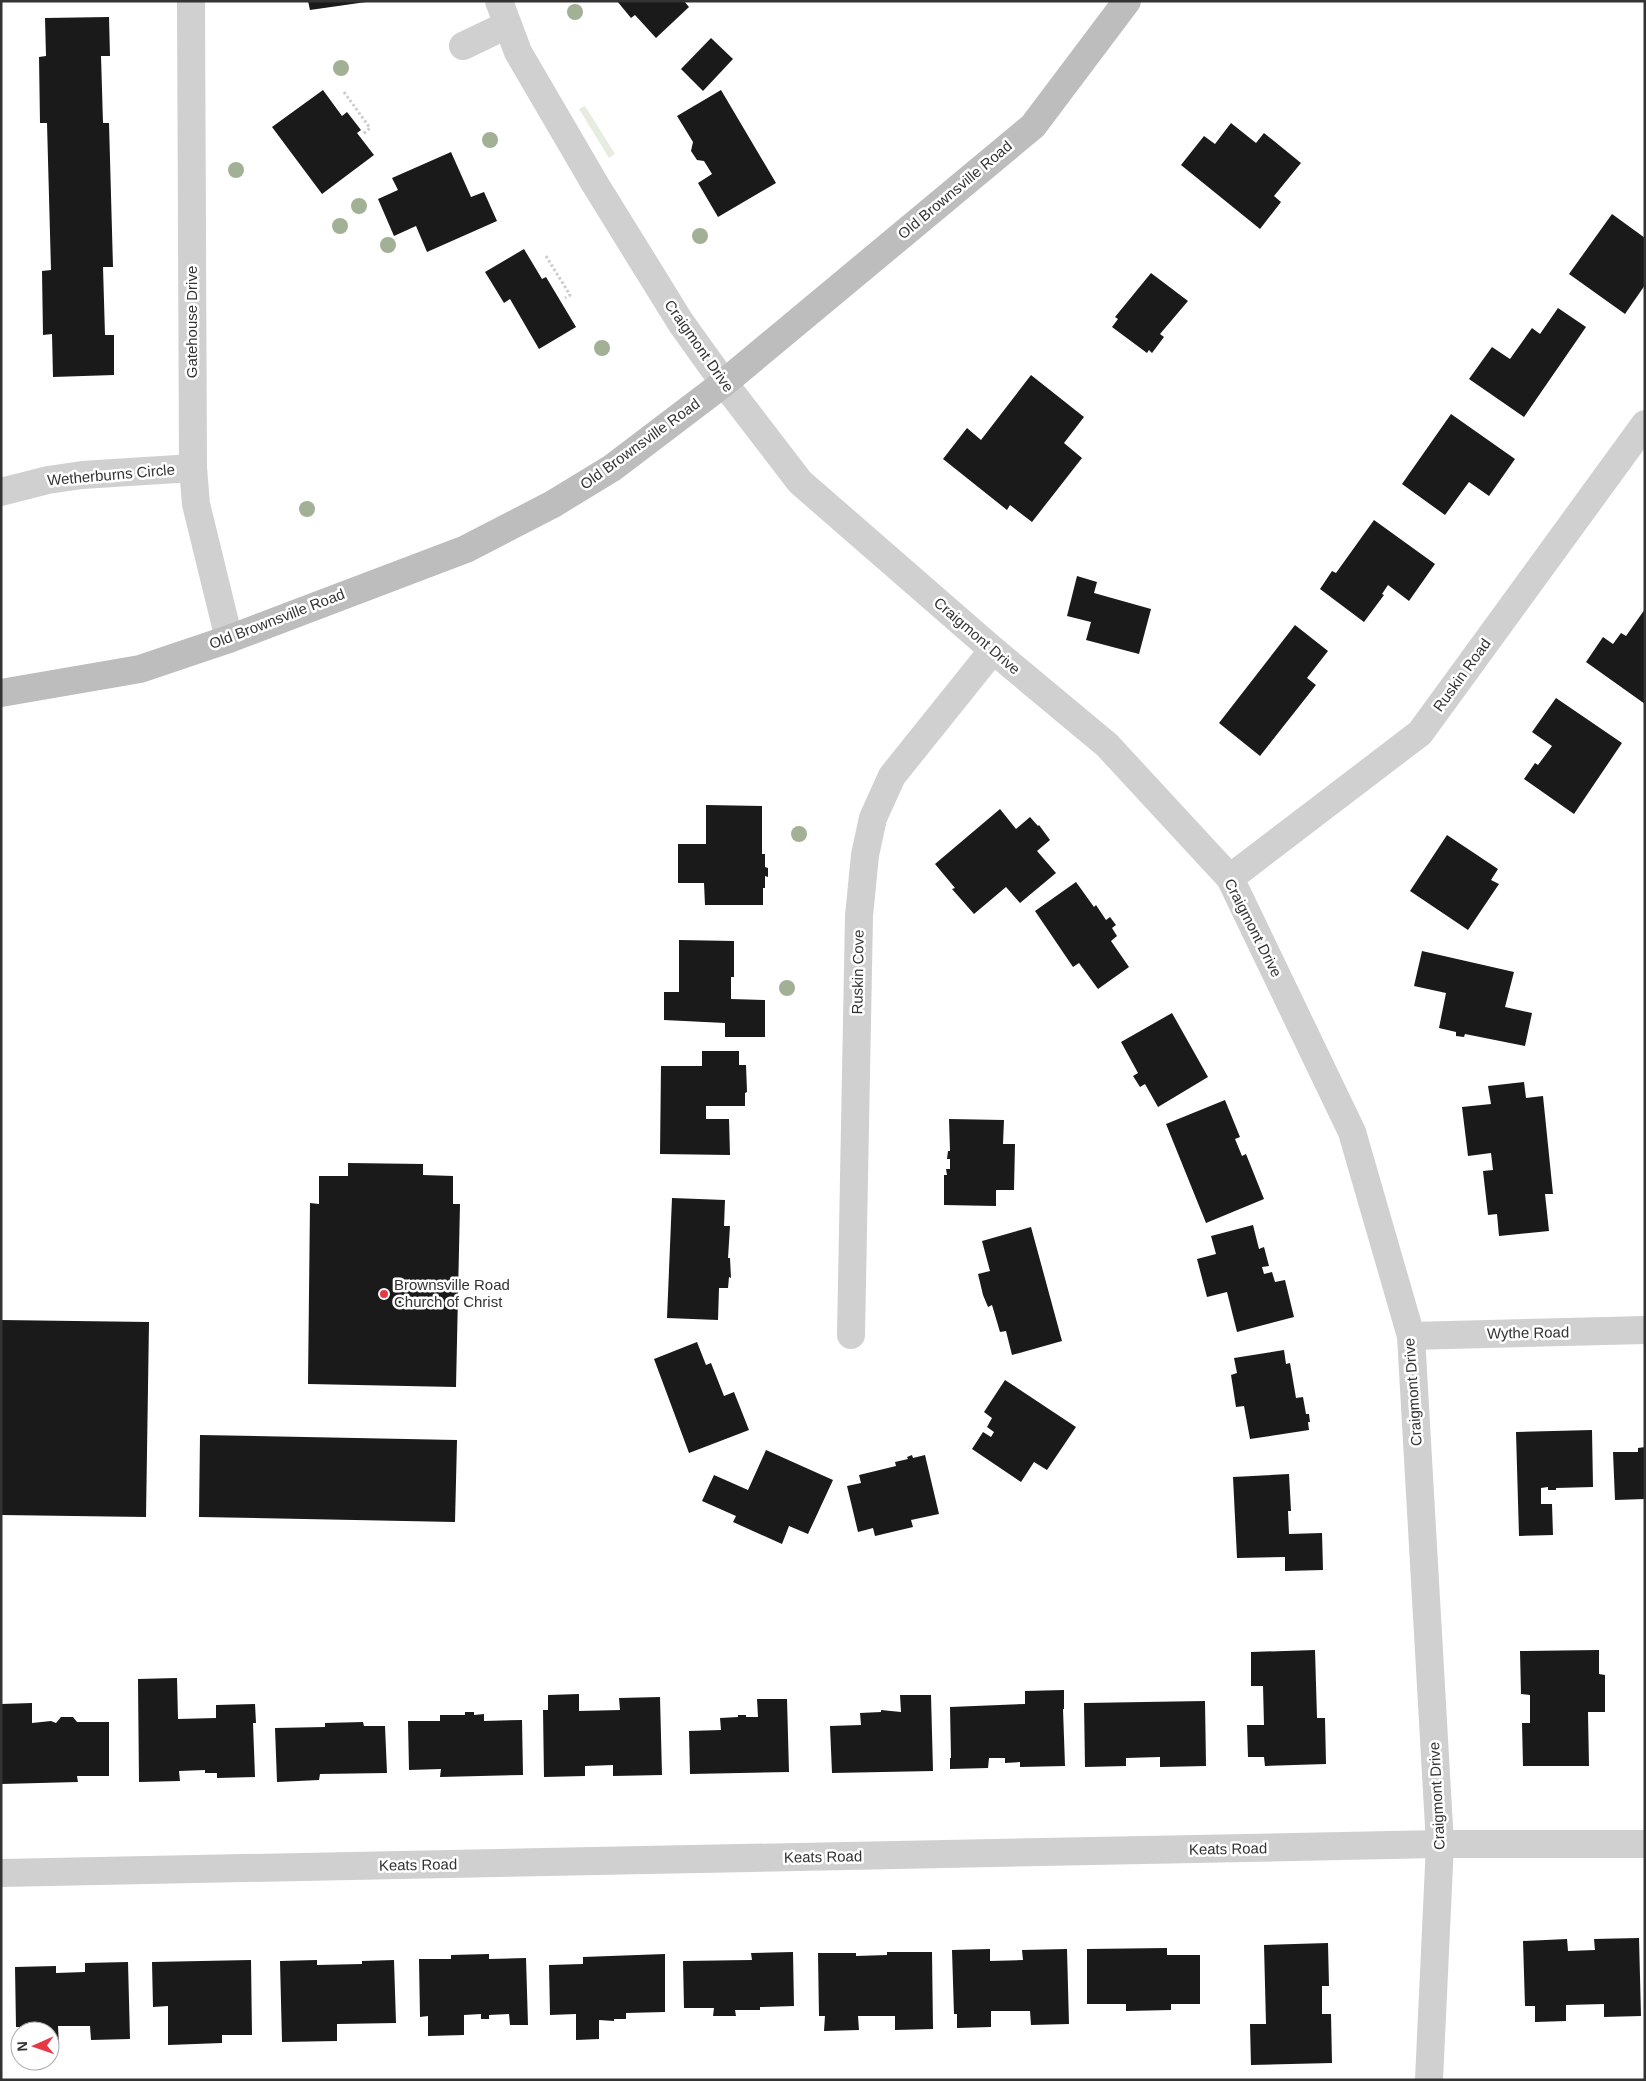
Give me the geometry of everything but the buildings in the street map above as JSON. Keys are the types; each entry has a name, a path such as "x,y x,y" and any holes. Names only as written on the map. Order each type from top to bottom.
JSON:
{"main road":[{"name":"Old Brownsville Road","path":"1,693 140,669 229,639 466,549 553,504 612,468 724,384 1033,126 1127,1"}],"street":[{"name":"Gatehouse Drive","path":"191,1 193,468 196,504 229,639"},
{"name":"Craigmont Drive","path":"463,46 503,13 518,52 595,184 681,323 724,384 800,482 1106,746 1230,878 1352,1132 1411,1336 1440,1844 1429,2080"},
{"name":"Ruskin Road","path":"1230,878 1420,733 1645,424"},
{"name":"Wetherburns Circle","path":"1,492 48,480 82,475 193,468"},
{"name":"Ruskin Cove","path":"851,1334 858,949 865,855 873,818 892,776 993,650"},
{"name":"Wythe Road","path":"1411,1336 1645,1330"},
{"name":"Keats Road","path":"1,1873 1440,1844 1645,1844"}],"path":[{"path":"344,92 370,128 363,134"},
{"path":"546,256 570,295 565,298"}],"shaded area":[{"path":"585,106 615,154 609,158 579,109"}],"place":[{"name":"Brownsville Road Church of Christ","path":"384,1294"}]}
